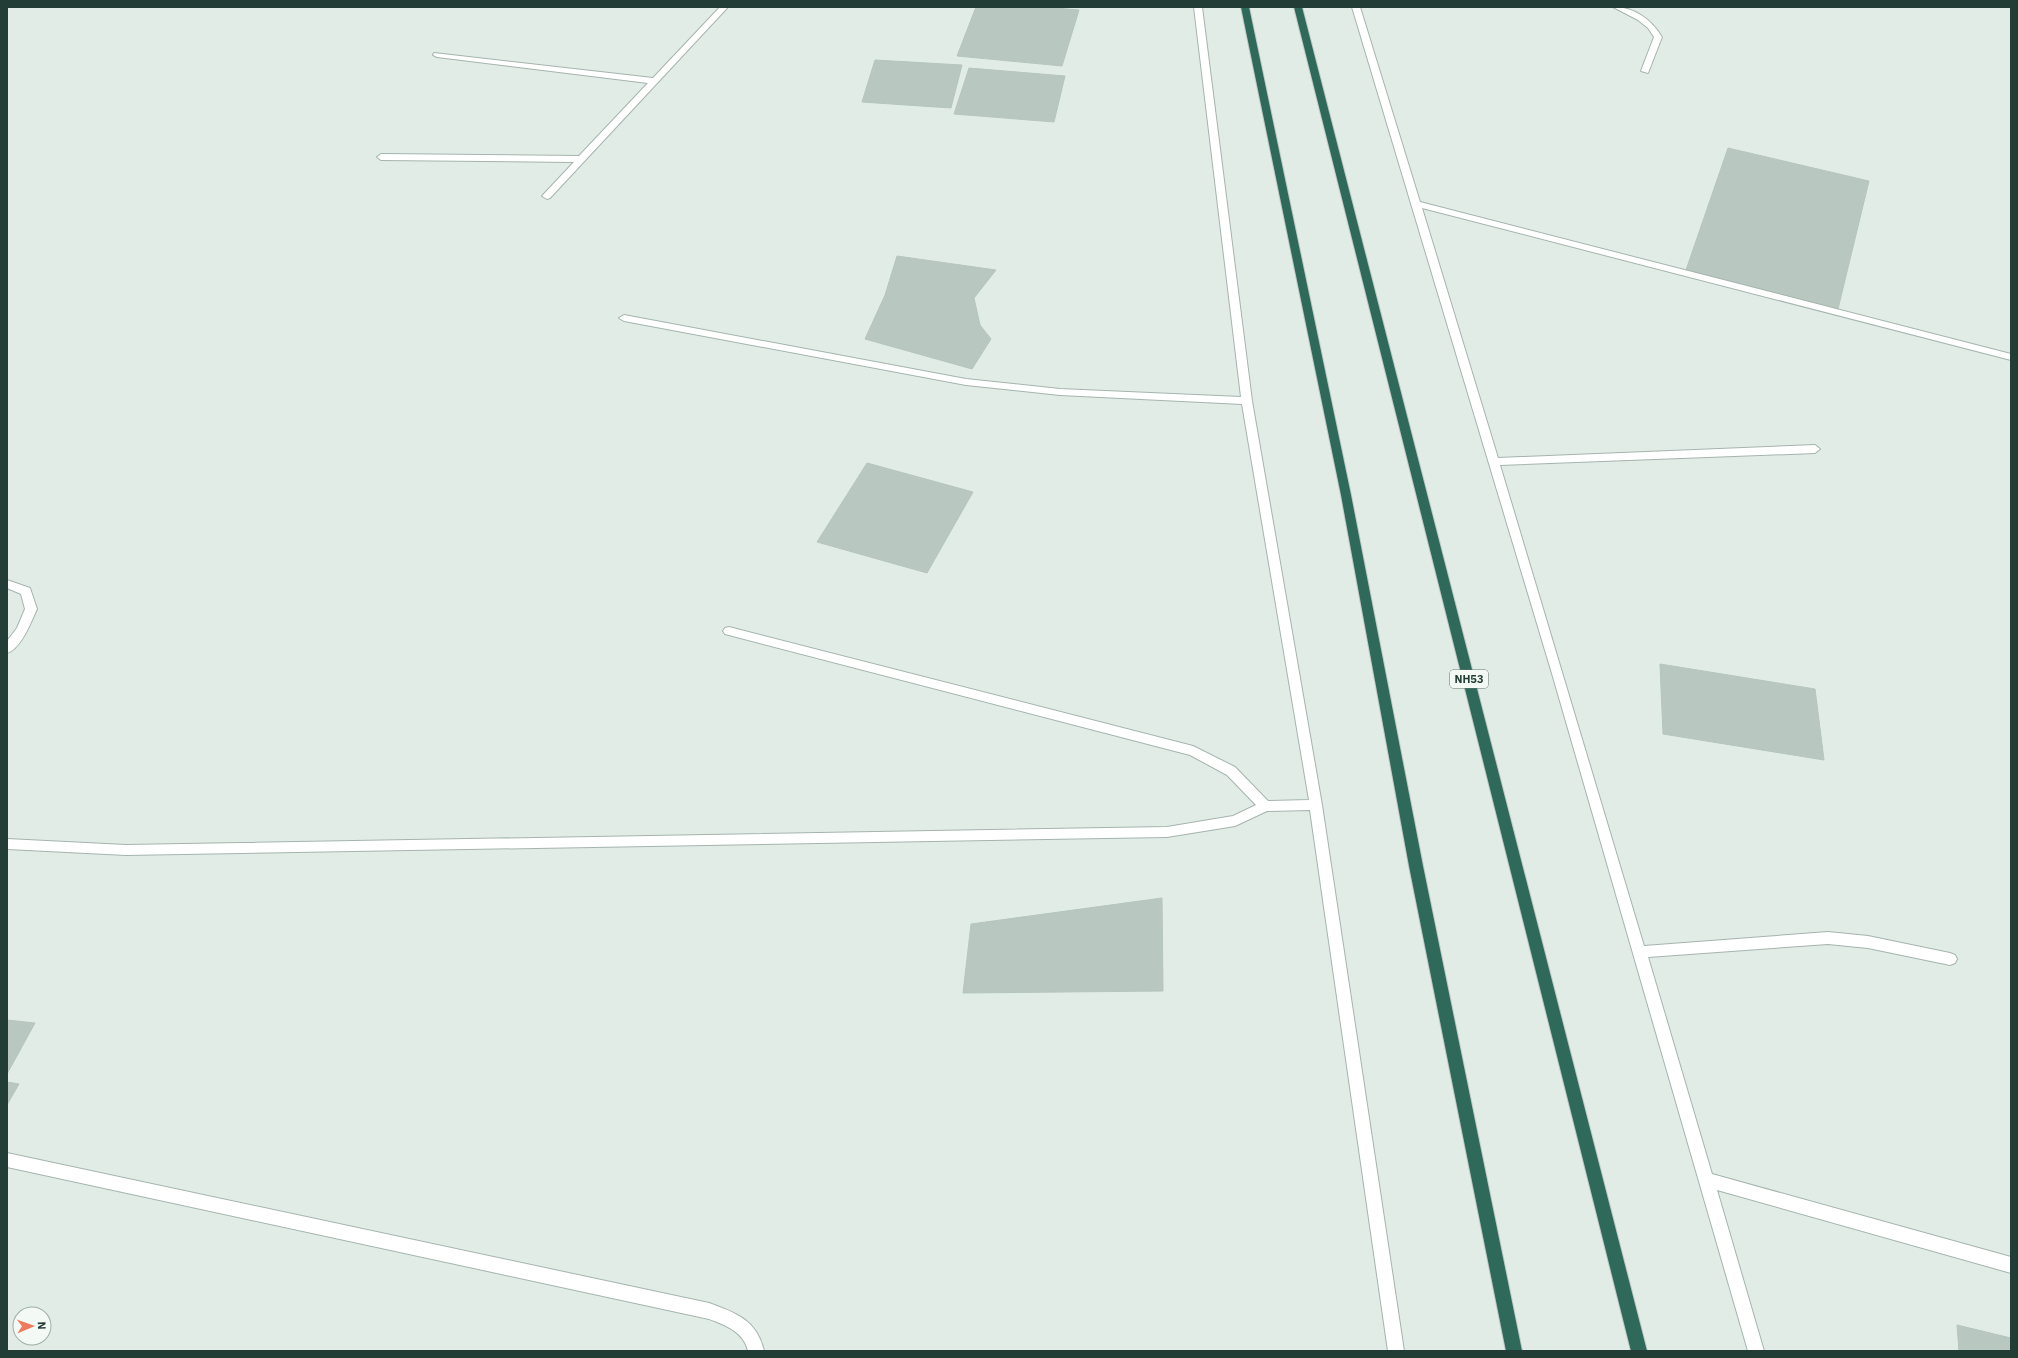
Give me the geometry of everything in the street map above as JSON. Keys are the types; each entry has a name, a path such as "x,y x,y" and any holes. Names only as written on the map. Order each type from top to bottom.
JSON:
{"highway":[{"path":"1245,7 1346,495 1416,866 1514,1351"},
{"name":"NH53","path":"1298,7 1639,1351"}],"street":[{"path":"547,196 724,7"},
{"path":"1198,7 1247,402 1316,805 1396,1351"},
{"path":"1356,7 1494,462 1756,1351"},
{"path":"1617,7 1639,17 1652,26 1658,37 1645,71"},
{"path":"437,55 654,81"},
{"path":"381,156 582,159"},
{"path":"1415,204 2011,357"},
{"path":"624,318 966,382 1060,392 1247,402"},
{"path":"1494,462 1815,449"},
{"path":"7,584 26,591 31,609 22,630 7,648"},
{"path":"729,631 1193,752 1232,771 1264,806"},
{"path":"7,844 126,850 1167,832 1235,820 1264,806 1316,805"},
{"path":"1639,952 1828,938 1868,942 1950,960"},
{"path":"7,1160 709,1311 738,1322 755,1343 756,1351"},
{"path":"1706,1180 2011,1265"}],"building":[{"path":"976,7 1042,7 1079,10 1062,66 957,56"},
{"path":"875,60 962,65 951,108 862,102"},
{"path":"969,68 1065,76 1054,122 954,114"},
{"path":"1728,148 1869,181 1838,309 1686,270"},
{"path":"897,256 996,270 974,298 980,325 991,339 972,369 865,339 885,295"},
{"path":"867,463 973,492 927,573 817,542"},
{"path":"1660,664 1815,689 1824,760 1663,734"},
{"path":"1162,898 1163,991 963,993 971,924"},
{"path":"7,1020 35,1023 7,1074"},
{"path":"7,1082 19,1084 7,1105"},
{"path":"1957,1325 2011,1338 2011,1351 1959,1351"}]}
